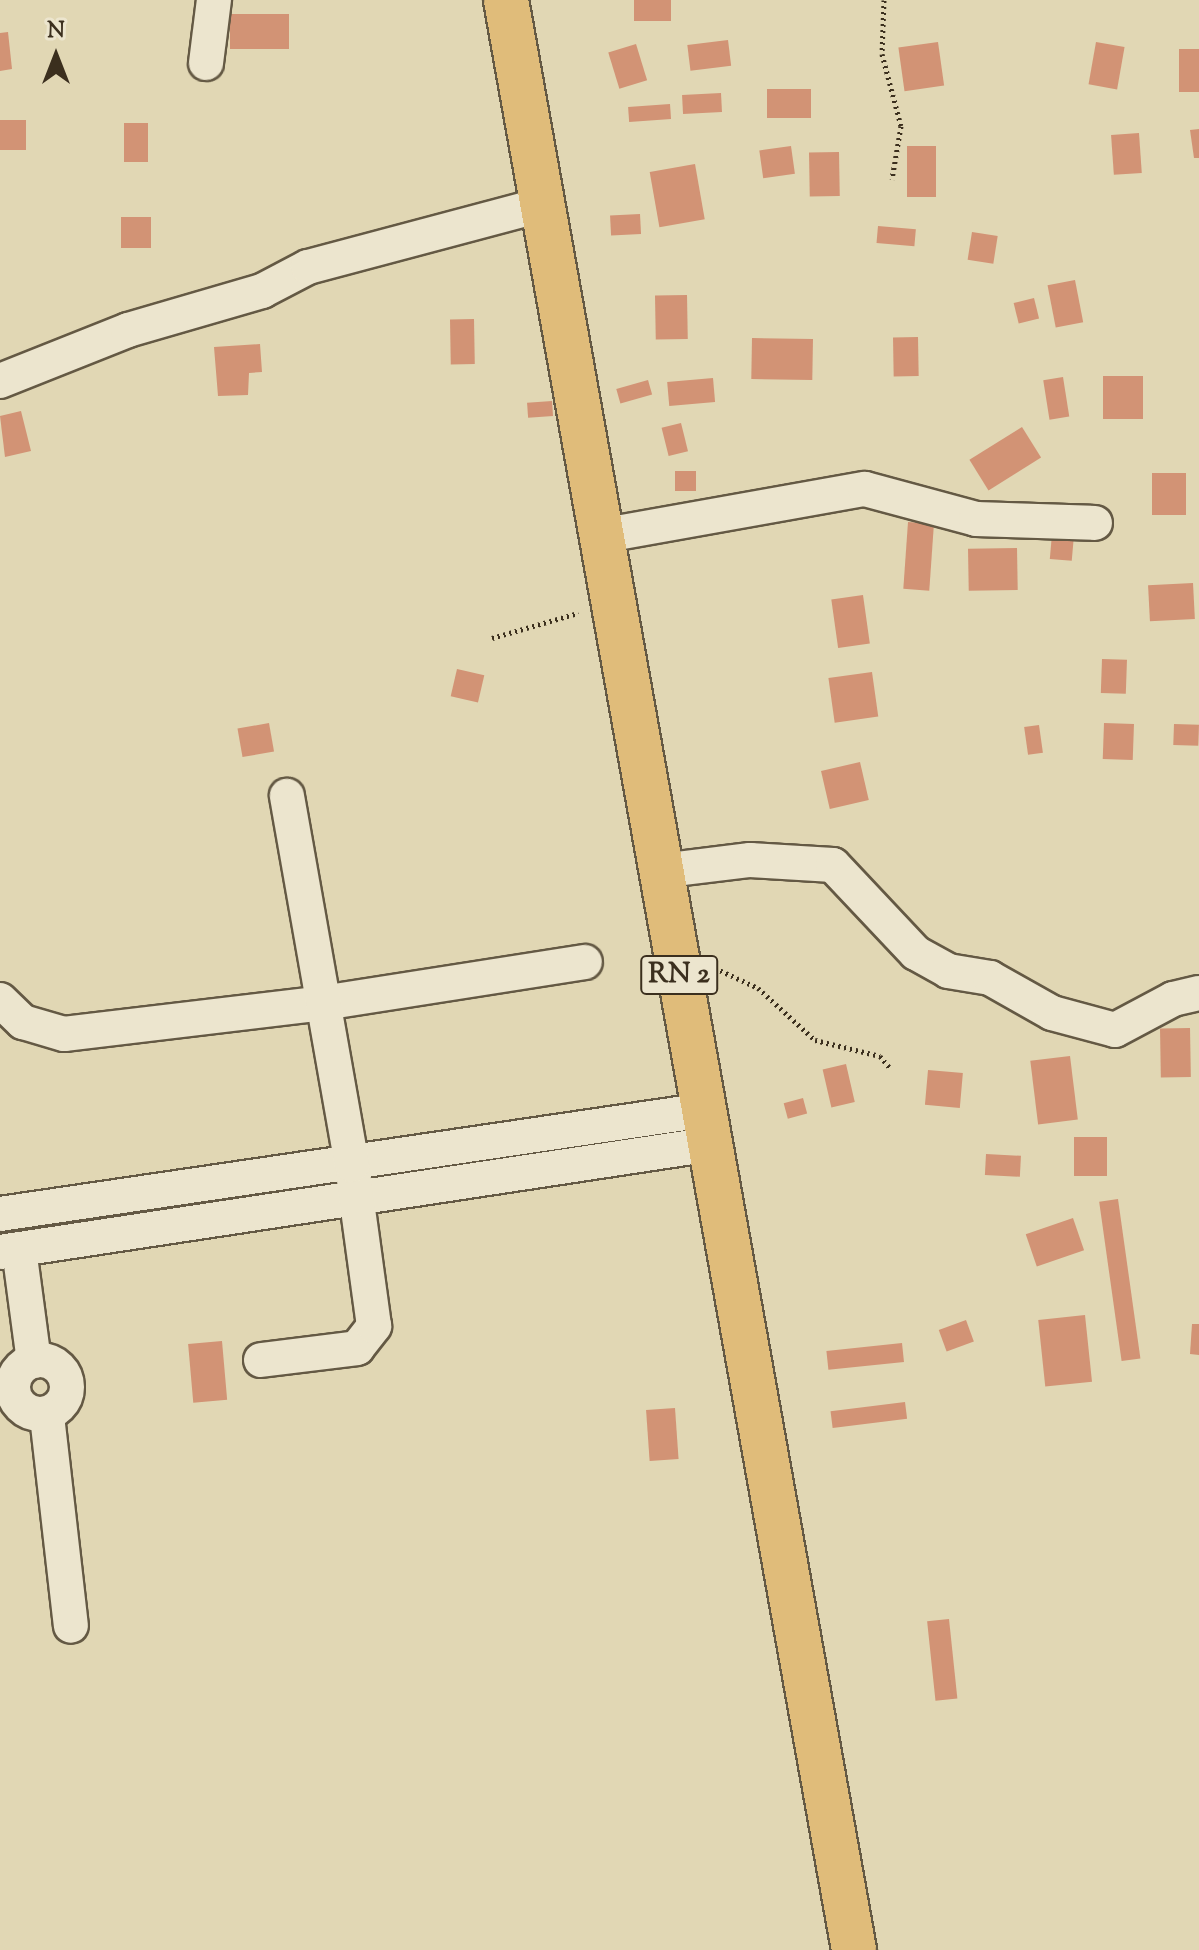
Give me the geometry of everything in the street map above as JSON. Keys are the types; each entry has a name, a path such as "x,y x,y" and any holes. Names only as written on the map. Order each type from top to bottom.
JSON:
{"main road":[{"name":"RN 2","path":"506,0 544,204 613,616 708,1127 854,1950"}],"street":[{"path":"206,63 214,0"},
{"path":"0,381 128,330 262,291 308,267 544,204"},
{"path":"600,536 865,489 976,519 1095,523"},
{"path":"261,1360 357,1348 371,1334 374,1326 352,1165 287,796"},
{"path":"660,871 750,860 833,865 916,953 948,971 990,978 1052,1013 1115,1030 1173,999 1199,993"},
{"path":"0,1000 23,1022 64,1034 323,1003 585,962"},
{"path":"0,1214 352,1165 708,1127"},
{"path":"34,1361 10,1250 357,1198 708,1127"},
{"path":"34,1361 14,1377 7,1396 24,1410 47,1416"},
{"path":"34,1361 59,1368 67,1384 63,1401 47,1416"},
{"path":"47,1416 71,1626"}],"path":[{"path":"884,0 882,54 901,126 892,179"},
{"path":"492,638 593,609 613,616"},
{"path":"674,949 758,988 815,1040 880,1056 891,1069"}],"building":[{"path":"634,0 671,0 671,21 634,21"},
{"path":"230,14 289,14 289,49 230,49"},
{"path":"8,32 12,69 0,71 0,33"},
{"path":"728,40 731,66 690,71 687,45"},
{"path":"938,42 944,86 905,91 898,48"},
{"path":"1096,42 1125,47 1117,89 1089,84"},
{"path":"636,44 647,80 619,89 608,52"},
{"path":"1179,49 1199,49 1199,92 1179,92"},
{"path":"767,89 811,89 811,118 767,118"},
{"path":"721,93 722,112 683,114 682,95"},
{"path":"670,104 671,119 629,122 628,107"},
{"path":"0,120 26,120 26,150 0,150"},
{"path":"124,123 148,123 148,162 124,162"},
{"path":"1199,129 1199,158 1194,158 1190,130"},
{"path":"1139,133 1142,173 1114,175 1111,135"},
{"path":"791,146 795,174 763,178 759,150"},
{"path":"907,146 936,146 936,197 907,197"},
{"path":"839,152 840,196 810,197 809,153"},
{"path":"695,164 705,219 659,227 650,172"},
{"path":"640,214 641,234 611,236 610,216"},
{"path":"121,217 151,217 151,248 121,248"},
{"path":"878,226 916,229 914,246 877,243"},
{"path":"972,232 998,236 993,264 968,260"},
{"path":"1075,280 1083,322 1056,328 1048,285"},
{"path":"687,295 688,339 656,340 655,296"},
{"path":"1034,298 1039,318 1019,323 1014,303"},
{"path":"450,319 474,319 475,364 451,364"},
{"path":"893,337 918,337 919,376 894,376"},
{"path":"752,338 813,339 812,380 751,379"},
{"path":"260,344 262,372 249,373 248,395 218,396 214,347"},
{"path":"1103,376 1143,376 1143,419 1103,419"},
{"path":"1063,377 1069,417 1050,420 1043,380"},
{"path":"713,378 715,402 669,406 667,382"},
{"path":"648,380 652,394 620,404 616,389"},
{"path":"552,401 553,416 528,418 527,403"},
{"path":"21,411 31,451 5,457 0,416"},
{"path":"681,423 688,451 669,456 662,428"},
{"path":"1022,427 1041,458 988,490 969,460"},
{"path":"675,471 696,471 696,491 675,491"},
{"path":"1152,473 1186,473 1186,515 1152,515"},
{"path":"908,522 934,524 929,591 903,589"},
{"path":"1052,534 1074,536 1072,561 1050,559"},
{"path":"1017,548 1018,590 969,591 968,549"},
{"path":"1193,583 1195,619 1150,621 1148,585"},
{"path":"863,595 870,644 838,648 831,599"},
{"path":"1102,659 1127,660 1126,694 1101,693"},
{"path":"457,669 484,675 478,703 451,696"},
{"path":"872,672 878,717 835,723 828,678"},
{"path":"269,723 274,752 243,757 237,729"},
{"path":"1104,723 1134,724 1133,760 1103,759"},
{"path":"1174,724 1199,725 1198,746 1173,745"},
{"path":"1039,725 1043,753 1028,755 1024,727"},
{"path":"860,762 869,800 830,809 821,771"},
{"path":"1190,1028 1191,1077 1161,1078 1160,1029"},
{"path":"1070,1056 1078,1120 1038,1124 1030,1061"},
{"path":"846,1064 855,1102 831,1107 823,1069"},
{"path":"928,1070 963,1073 960,1108 925,1105"},
{"path":"803,1098 807,1113 788,1119 784,1103"},
{"path":"1074,1137 1107,1137 1107,1176 1074,1176"},
{"path":"986,1154 1021,1156 1020,1177 985,1175"},
{"path":"1118,1199 1140,1358 1122,1361 1099,1202"},
{"path":"1073,1218 1084,1250 1037,1266 1026,1234"},
{"path":"1085,1315 1092,1382 1045,1387 1038,1320"},
{"path":"966,1320 974,1342 947,1352 939,1330"},
{"path":"1192,1324 1199,1324 1199,1355 1190,1354"},
{"path":"222,1341 227,1400 193,1403 188,1344"},
{"path":"902,1343 904,1362 828,1370 826,1351"},
{"path":"905,1402 907,1419 833,1428 831,1411"},
{"path":"675,1408 679,1459 650,1461 646,1410"},
{"path":"949,1619 957,1699 935,1701 927,1621"}]}
